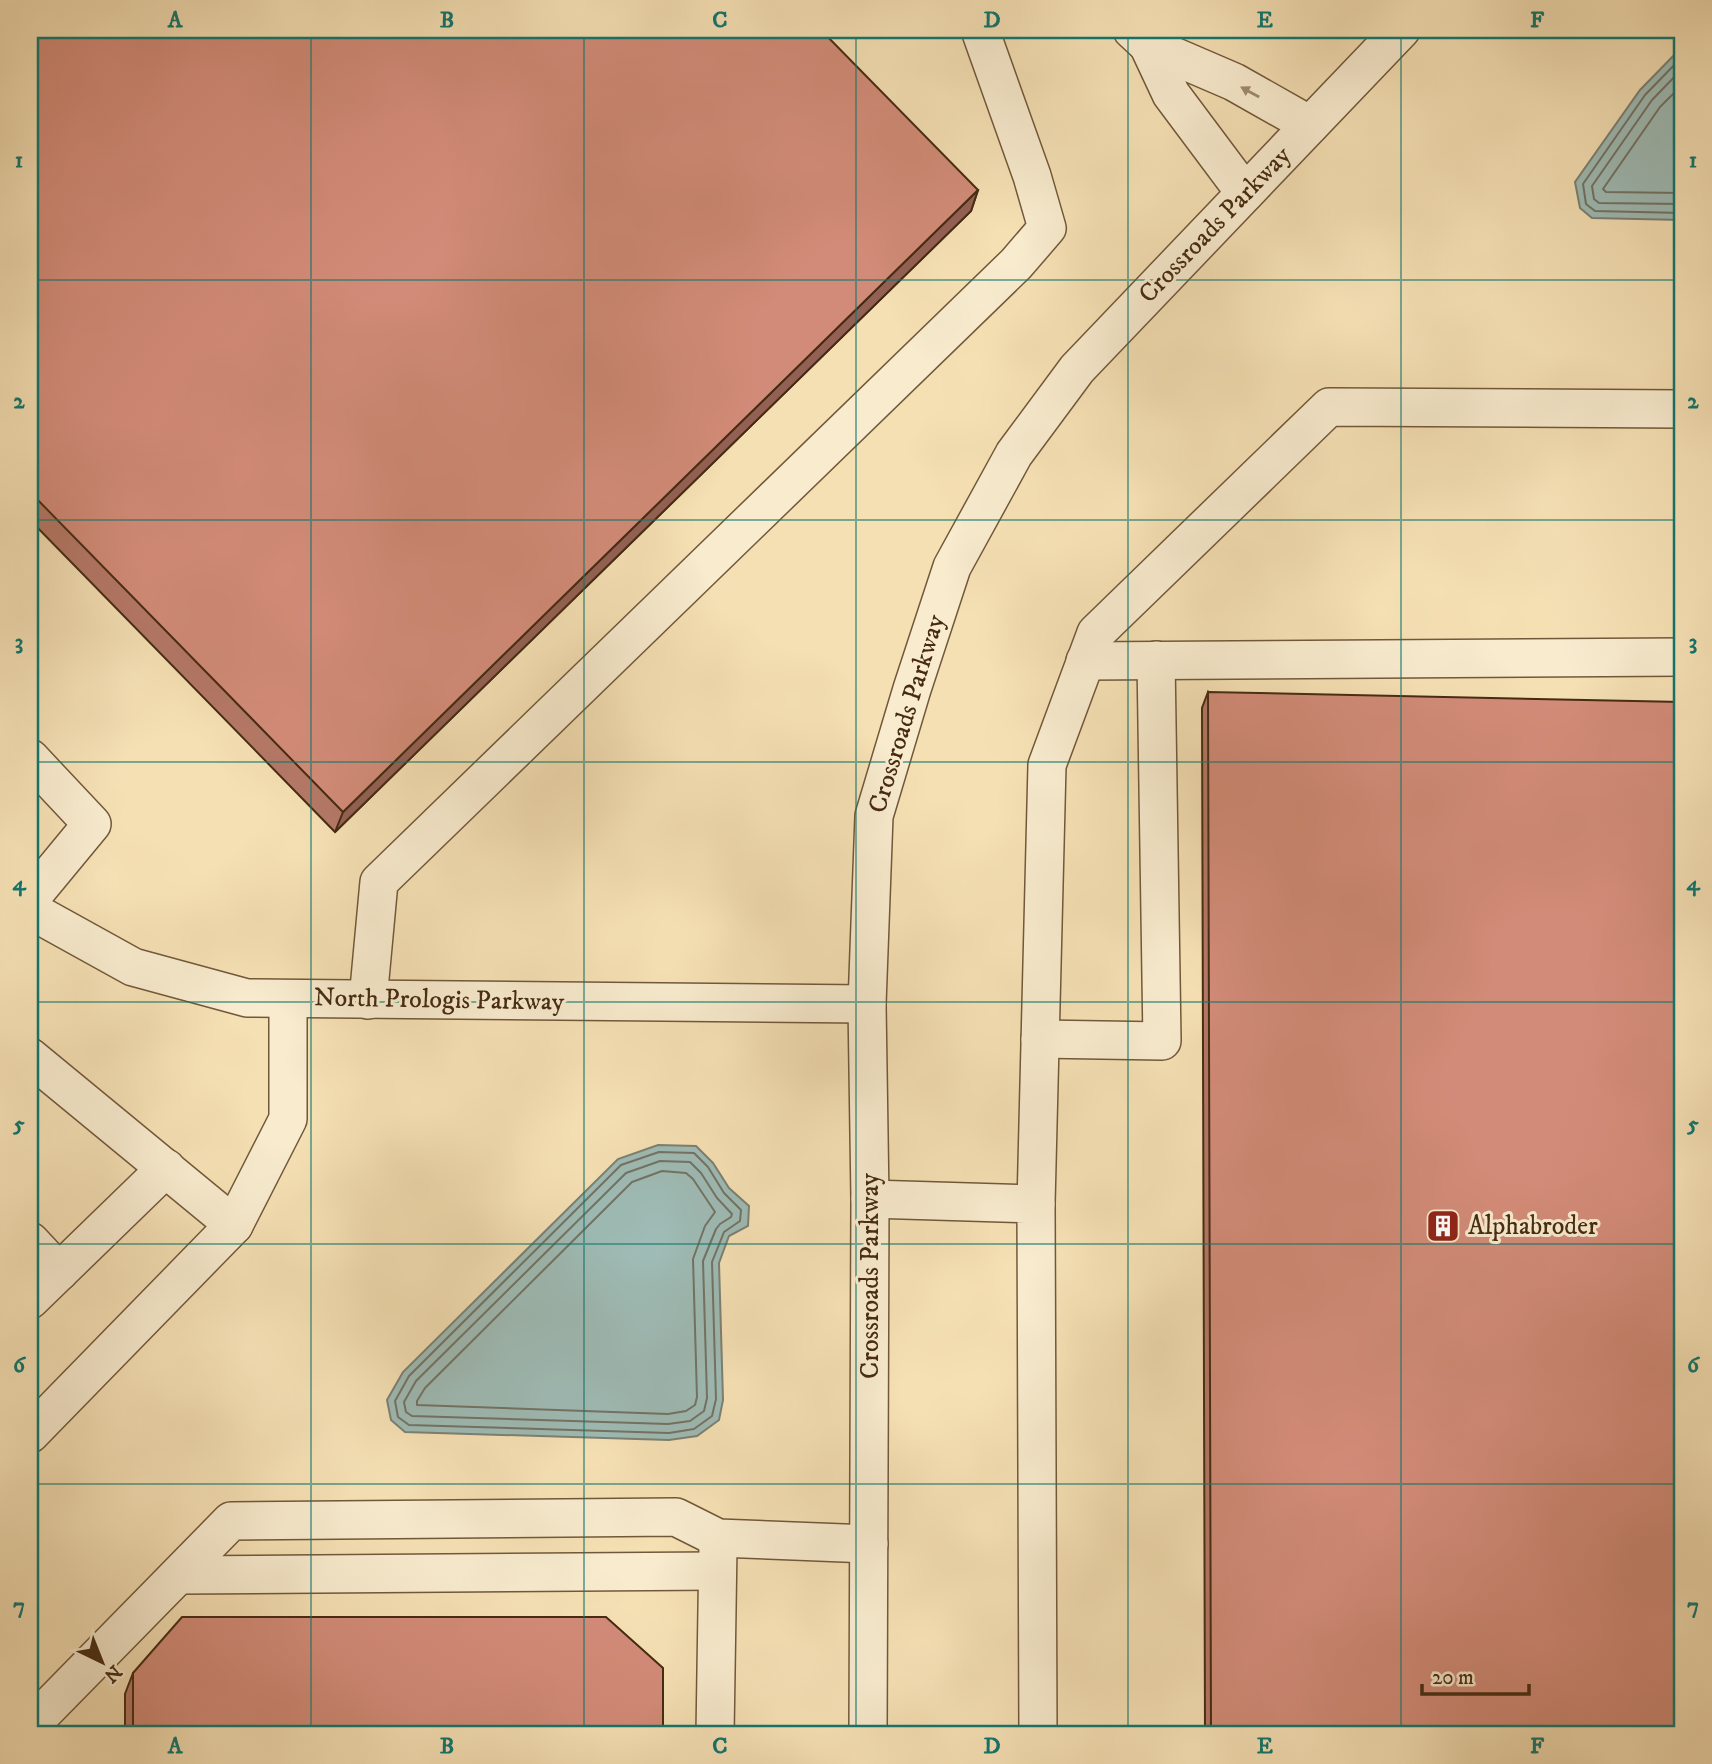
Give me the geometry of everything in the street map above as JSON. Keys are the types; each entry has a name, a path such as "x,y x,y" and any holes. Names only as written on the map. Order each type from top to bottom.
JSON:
{"street":[{"path":"369,1000 379,882 1006,274 1047,228 1032,176 980,30"},
{"name":"Crossroads Parkway","path":"868,1734 870,1199 867,1004 874,816 912,689 953,567 1014,454 1077,369 1401,30"},
{"path":"1140,38 1234,82 1310,125"},
{"path":"1140,38 1171,94 1245,193"},
{"path":"1038,1734 1036,1205 1046,765 1096,633 1329,407 1682,409"},
{"path":"1085,661 1682,657"},
{"path":"1040,1039 1162,1041 1156,660"},
{"path":"30,758 92,824 30,899"},
{"name":"North Prologis Parkway","path":"30,910 133,967 247,999 867,1004"},
{"path":"30,1434 234,1225 288,1119 288,999"},
{"path":"30,1057 234,1225"},
{"path":"30,1300 166,1168"},
{"path":"870,1199 1036,1205"},
{"path":"30,1241 59,1272"},
{"path":"30,1726 232,1521 676,1517 718,1555 715,1734"},
{"path":"179,1575 718,1555 869,1544"}],"water":[{"path":"1682,47 1682,220 1592,218 1580,208 1575,182 1640,90"},
{"path":"658,1145 696,1146 713,1163 729,1188 749,1206 748,1226 729,1236 719,1263 723,1400 719,1420 697,1436 669,1440 405,1432 391,1420 387,1400 403,1372 618,1159"}],"building":[{"path":"30,30 821,30 978,190 343,812 30,492"},
{"name":"Alphabroder","path":"1208,692 1682,702 1682,1734 1211,1734"},
{"path":"182,1617 606,1617 663,1668 663,1734 133,1734 133,1673"}],"place":[{"name":"Alphabroder","path":"1443,1226"}]}
